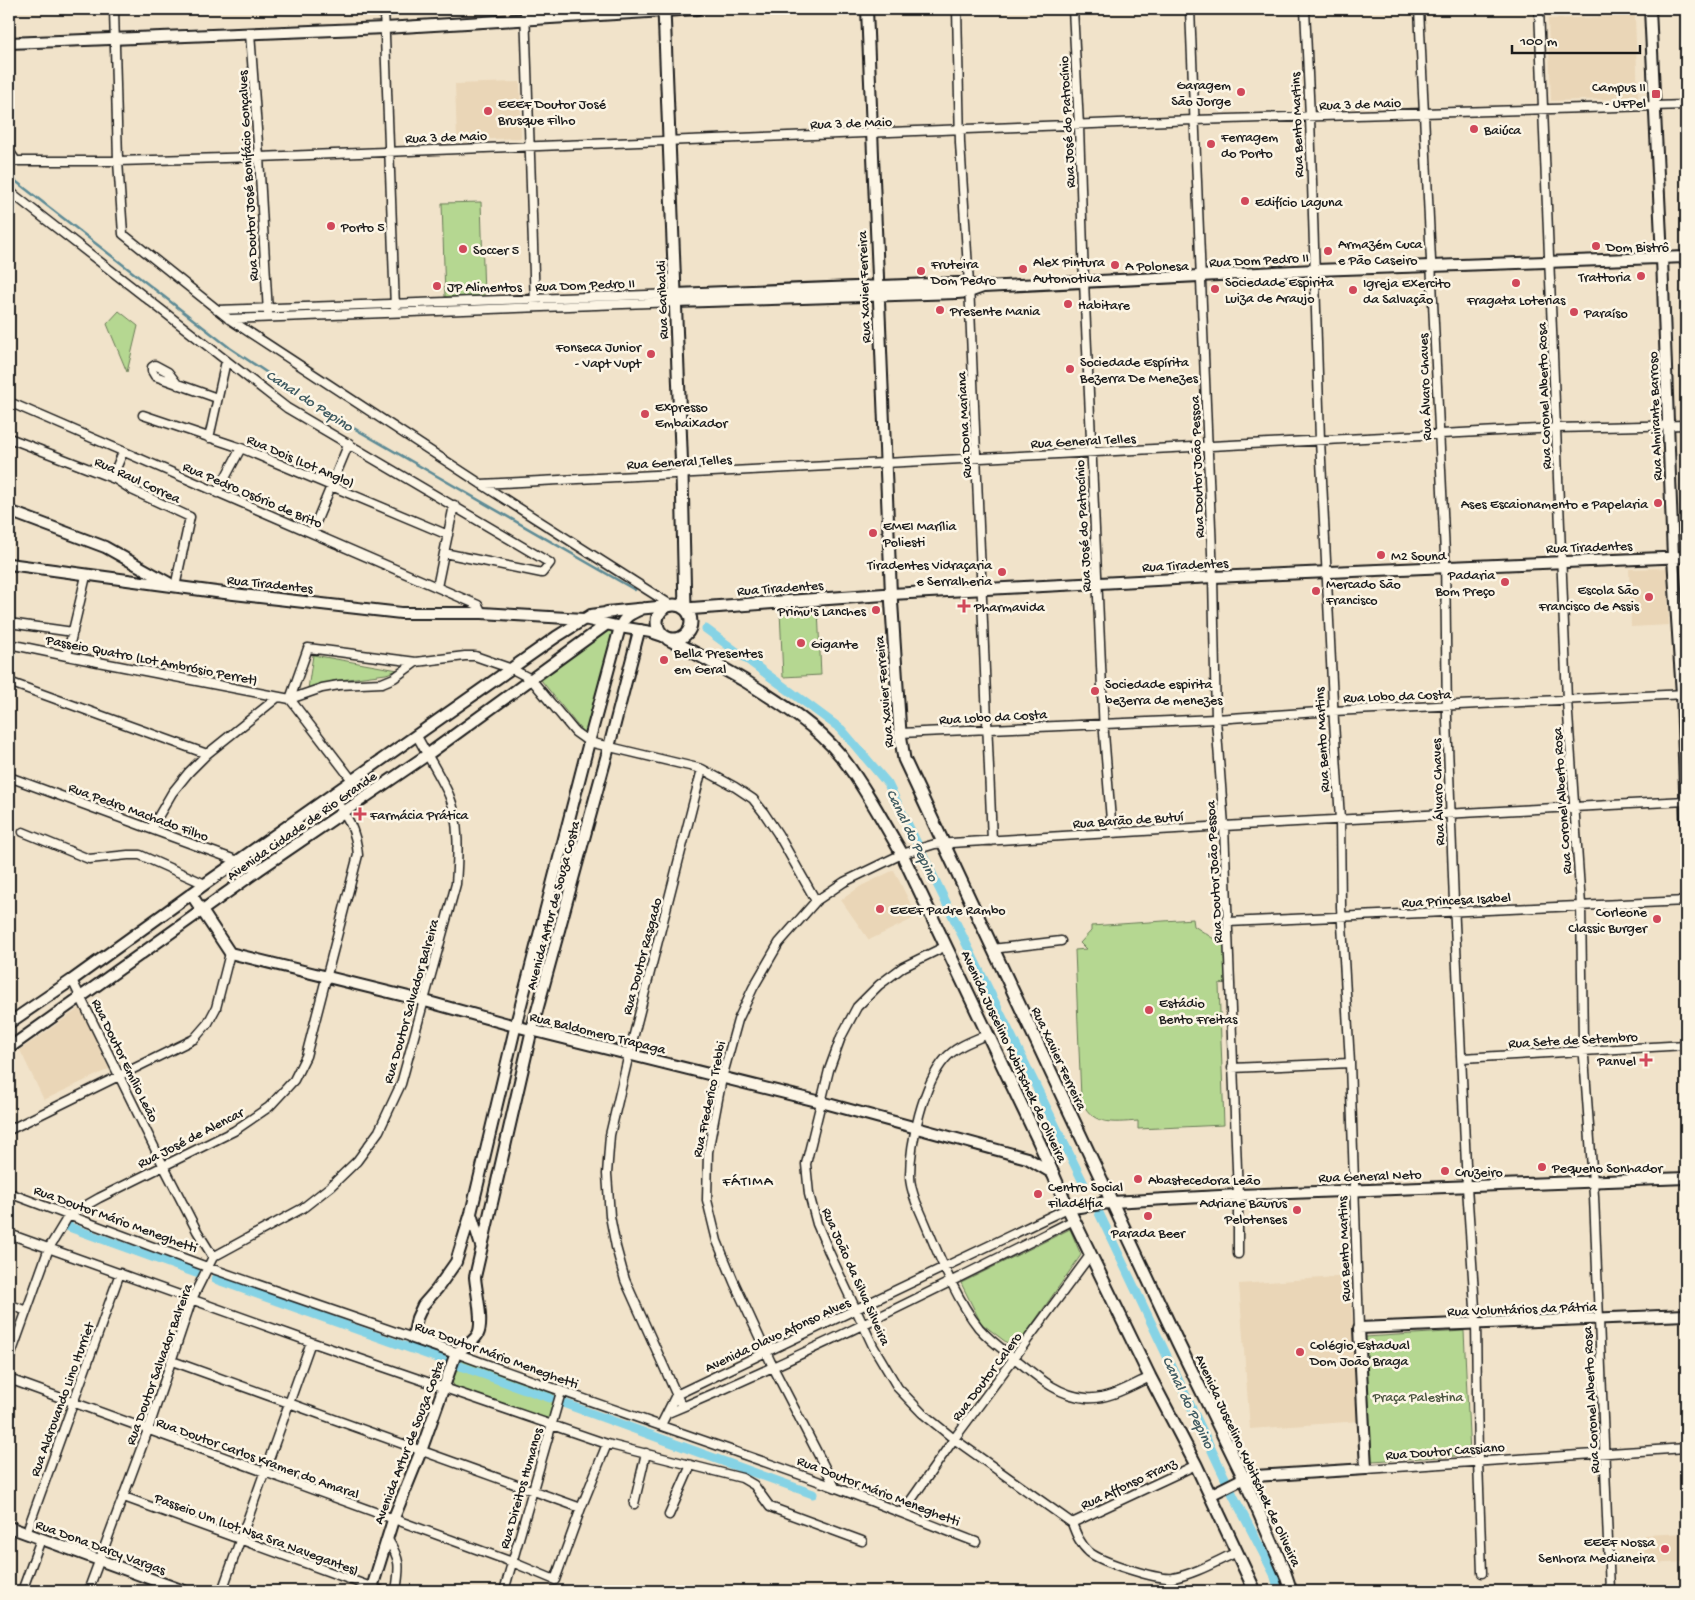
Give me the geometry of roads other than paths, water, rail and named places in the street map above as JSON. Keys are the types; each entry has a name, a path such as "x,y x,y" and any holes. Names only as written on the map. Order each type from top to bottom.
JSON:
{"main road":[{"name":"Rua Garibaldi","path":"664,9 668,142 676,298 685,590 676,606"},
{"name":"Rua Tiradentes","path":"676,606 891,594"},
{"name":"Rua Xavier Ferreira","path":"891,594 900,733 904,759 939,844 992,949 1178,1343"},
{"path":"676,606 688,612 691,622 686,635 677,639 665,638 657,628 656,622 659,612 676,606"},
{"name":"Avenida Juscelino Kubitschek de Oliveira","path":"665,638 698,654 778,701 814,728 841,756 876,809 902,854 1039,1142 1068,1208 1196,1465 1255,1591"},
{"name":"Rua General Neto","path":"1068,1208 1112,1202"},
{"path":"1074,1220 1085,1206"},
{"name":"Avenida Juscelino Kubitschek de Oliveira","path":"1178,1343 1240,1480 1285,1573 1291,1591"}],"street":[{"path":"114,9 118,161 123,234 229,319 481,484 676,606"},
{"path":"384,9 395,309"},
{"path":"525,9 536,304"},
{"path":"9,43 385,28 525,20 664,9 697,9"},
{"name":"Rua Xavier Ferreira","path":"866,9 891,594"},
{"name":"Rua Dona Mariana","path":"957,9 960,130 969,288 992,841"},
{"name":"Rua José do Patrocínio","path":"1073,9 1080,126 1084,281 1097,583 1112,833"},
{"name":"Rua Doutor João Pessoa","path":"1190,9 1213,577 1216,719 1224,826 1228,922 1238,1195 1238,1254"},
{"name":"Rua Bento Martins","path":"1305,9 1320,440 1340,820 1342,918 1350,1063 1366,1470"},
{"name":"Rua Álvaro Chaves","path":"1419,9 1445,567 1446,706 1454,912 1467,1186 1476,1324 1482,1573"},
{"name":"Rua Coronel Alberto Rosa","path":"1539,9 1567,700 1581,905 1584,1051 1592,1182 1610,1591"},
{"name":"Rua Almirante Barroso","path":"1650,9 1662,258 1673,558 1684,694 1686,822"},
{"name":"Rua Doutor José Bonifácio Gonçalves","path":"250,33 260,157 268,318"},
{"name":"Rua 3 de Maio","path":"16,161 118,161 260,157 1194,120 1686,105"},
{"path":"9,151 16,161 9,166"},
{"path":"9,188 13,194 287,408 550,562 542,573 444,553"},
{"name":"Rua Dom Pedro II","path":"229,319 324,315 395,309 969,288 1315,270 1686,257"},
{"path":"324,315 325,307"},
{"name":"Rua Dom Pedro II","path":"217,310 325,307 395,309"},
{"path":"209,438 226,361"},
{"path":"178,385 217,398"},
{"name":"Rua Pedro Osório de Brito","path":"9,402 478,605 482,613"},
{"name":"Rua Dois (Lot Anglo)","path":"143,415 241,448 448,534"},
{"name":"Rua General Telles","path":"481,484 1557,428 1686,425"},
{"name":"Rua Raul Correa","path":"9,438 112,478 139,494 190,517 175,587"},
{"path":"312,532 349,443"},
{"path":"217,493 241,448"},
{"path":"112,478 124,452"},
{"path":"436,587 454,505"},
{"path":"9,511 105,547 175,587"},
{"name":"Rua Tiradentes","path":"891,594 1213,577 1686,557"},
{"name":"Rua Tiradentes","path":"9,564 86,576 401,613 482,613 584,618 641,630 665,638"},
{"path":"67,656 86,576"},
{"name":"Rua Tiradentes","path":"528,616 613,612 676,606"},
{"path":"620,627 627,616 644,608"},
{"name":"Avenida Cidade de Rio Grande","path":"9,1023 556,637 584,618 591,615 613,612"},
{"path":"553,616 560,622 560,628 556,637"},
{"path":"9,623 73,632"},
{"name":"Avenida Cidade de Rio Grande","path":"9,1048 260,869 427,755 607,624"},
{"name":"Avenida Artur de Souza Costa","path":"413,1338 416,1318 423,1305 456,1262 471,1213 588,742 620,627"},
{"name":"Avenida Artur de Souza Costa","path":"371,1589 393,1520 421,1451 456,1353 470,1343 478,1334 480,1312 475,1277 532,1029 638,635 641,630"},
{"name":"Passeio Quatro (Lot Ambrósio Perret)","path":"9,644 290,699"},
{"path":"290,699 308,648 416,662 475,656 512,669 531,679 575,732 588,742 702,769 753,799 778,834 816,901"},
{"path":"290,699 322,688 382,683 394,678 416,662"},
{"path":"9,682 207,754"},
{"name":"Rua Lobo da Costa","path":"900,733 1216,719 1333,711 1684,694"},
{"path":"150,829 172,793 188,772 207,754 278,697"},
{"path":"290,699 352,780"},
{"name":"Rua Doutor Salvador Balreira","path":"88,1591 148,1430 192,1299 213,1257 303,1208 331,1186 356,1160 379,1131 401,1084 456,884 458,855 456,826 449,796 417,736"},
{"name":"Rua Doutor Rasgado","path":"682,1407 625,1280 610,1216 607,1174 610,1135 629,1054 702,769"},
{"name":"Rua Pedro Machado Filho","path":"9,777 260,869"},
{"name":"Rua José de Alencar","path":"9,1360 48,1248 69,1215 234,1130 269,1108 294,1080 306,1056 358,855 357,839 344,812 332,795"},
{"name":"Rua Barão de Butuí","path":"902,854 914,849 939,844 1224,826 1686,801"},
{"path":"23,832 89,859 140,855 205,884"},
{"name":"Rua Frederico Trebbi","path":"835,1487 773,1367 717,1241 707,1200 708,1152 722,1078 738,1020 753,988 780,943 816,901 844,882 902,854"},
{"path":"552,885 570,890"},
{"path":"9,1130 194,1039 208,1023 216,1008 230,953 191,894"},
{"name":"Rua Princesa Isabel","path":"1228,922 1686,901"},
{"path":"992,949 1061,941"},
{"name":"Rua João da Silva Silveira","path":"946,946 903,967 879,985 857,1007 841,1037 829,1070 806,1164 809,1194 817,1224 856,1310 873,1346 898,1388 922,1413 954,1439 1072,1523"},
{"name":"Rua Baldomero Trapaga","path":"230,953 821,1102 1027,1158 1054,1174"},
{"name":"Rua Doutor Emílio Leão","path":"72,980 163,1165 197,1231 213,1257"},
{"path":"988,1034 959,1047 946,1057 927,1090 916,1128 910,1176 912,1190 944,1266 965,1309 980,1329 1050,1385 1066,1394 1087,1398 1107,1396 1150,1376"},
{"name":"Rua Sete de Setembro","path":"1462,1058 1686,1045"},
{"path":"1232,1068 1350,1063"},
{"path":"1027,1158 1035,1155 1040,1150 1039,1142"},
{"name":"Rua General Neto","path":"1112,1202 1238,1195 1686,1178"},
{"name":"Rua Doutor Mário Meneghetti","path":"9,1193 208,1267 835,1487 976,1542"},
{"name":"Avenida Olavo Afonso Alves","path":"676,1395 1068,1208"},
{"path":"471,1213 482,1248"},
{"name":"Avenida Olavo Afonso Alves","path":"668,1413 864,1325 1074,1220"},
{"path":"9,1234 311,1342 608,1444 742,1478 754,1485 770,1507 862,1540"},
{"name":"Rua Doutor Calero","path":"902,1513 954,1439 1091,1254"},
{"name":"Rua Aldrovando Lino Iturriet","path":"26,1534 120,1273"},
{"path":"9,1304 26,1311"},
{"name":"Rua Voluntários da Pátria","path":"1359,1328 1686,1315"},
{"path":"222,1591 311,1342"},
{"path":"172,1361 581,1508 608,1444"},
{"name":"Rua Doutor Carlos Kramer do Amaral","path":"9,1379 512,1562 556,1580 581,1508"},
{"name":"Rua Direitos Humanos","path":"504,1591 531,1491 561,1392"},
{"path":"661,1425 676,1395"},
{"name":"Rua Doutor Cassiano","path":"1210,1495 1240,1480 1255,1476 1686,1448"},
{"path":"634,1504 646,1453"},
{"path":"669,1515 691,1465"},
{"name":"Rua Affonso Franz","path":"1072,1523 1196,1465"},
{"name":"Passeio Um (Lot Nsa Sra Navegantes)","path":"124,1497 371,1589 382,1591"},
{"path":"1072,1523 1079,1542 1091,1553 1104,1560 1157,1577 1171,1578 1184,1576 1237,1552"},
{"name":"Rua Dona Darcy Vargas","path":"9,1527 184,1591"},
{"name":"Avenida Artur de Souza Costa","path":"387,1538 399,1559 396,1591"},
{"path":"22,1591 41,1539"}],"waterway":[{"name":"Canal do Pepino","path":"9,176 230,348 324,411 635,590"},
{"name":"Canal do Pepino","path":"706,629 841,729 888,784 1084,1184"},
{"name":"Canal do Pepino","path":"1099,1213 1234,1497 1274,1574 1279,1591"},
{"path":"69,1227 196,1273"},
{"path":"215,1279 443,1360"},
{"path":"460,1366 550,1398"},
{"path":"563,1403 813,1494"}],"place":[{"name":"Garagem São Jorge","path":"1241,92"},
{"name":"Campus II - UFPel","path":"1656,94"},
{"name":"EEEF Doutor José Brusque Filho","path":"488,111"},
{"name":"Baiúca","path":"1474,129"},
{"name":"Ferragem do Porto","path":"1211,144"},
{"name":"Edifício Laguna","path":"1245,201"},
{"name":"Porto 5","path":"331,226"},
{"name":"Dom Bistrô","path":"1596,246"},
{"name":"Soccer 5","path":"463,249"},
{"name":"Armazém Cuca e Pão Caseiro","path":"1328,251"},
{"name":"A Polonesa","path":"1115,265"},
{"name":"Alex Pintura Automotiva","path":"1023,269"},
{"name":"Fruteira Dom Pedro","path":"921,271"},
{"name":"Trattoria","path":"1641,276"},
{"name":"Fragata Loterias","path":"1516,283"},
{"name":"JP Alimentos","path":"437,286"},
{"name":"Sociedade Espirita Luiza de Araujo","path":"1215,289"},
{"name":"Igreja Exercito da Salvação","path":"1353,290"},
{"name":"Habitare","path":"1068,304"},
{"name":"Presente Mania","path":"940,310"},
{"name":"Paraíso","path":"1574,312"},
{"name":"Fonseca Junior - Vapt Vupt","path":"651,354"},
{"name":"Sociedade Espírita Bezerra De Menezes","path":"1070,369"},
{"name":"Expresso Embaixador","path":"645,414"},
{"name":"Ases Escaionamento e Papelaria","path":"1658,503"},
{"name":"EMEI Marília Poliesti","path":"873,533"},
{"name":"M2 Sound","path":"1381,555"},
{"name":"Tiradentes Vidraçaria e Serralheria","path":"1002,572"},
{"name":"Padaria Bom Preço","path":"1505,582"},
{"name":"Mercado São Francisco","path":"1316,591"},
{"name":"Escola São Francisco de Assis","path":"1649,597"},
{"name":"Pharmavida","path":"964,606"},
{"name":"Primu's Lanches","path":"876,610"},
{"name":"Gigante","path":"801,643"},
{"name":"Bella Presentes em Geral","path":"664,660"},
{"name":"Sociedade espirita bezerra de menezes","path":"1095,691"},
{"name":"Farmácia Prática","path":"360,814"},
{"name":"EEEF Padre Rambo","path":"880,909"},
{"name":"Corleone Classic Burger","path":"1657,919"},
{"name":"Estádio Bento Freitas","path":"1149,1010"},
{"name":"Panvel","path":"1646,1060"},
{"name":"Pequeno Sonhador","path":"1542,1167"},
{"name":"Cruzeiro","path":"1445,1171"},
{"name":"Abastecedora Leão","path":"1138,1179"},
{"name":"Centro Social Filadélfia","path":"1038,1194"},
{"name":"Adriane Baurus Pelotenses","path":"1297,1210"},
{"name":"Parada Beer","path":"1148,1216"},
{"name":"Colégio Estadual Dom João Braga","path":"1300,1352"},
{"name":"EEEF Nossa Senhora Medianeira","path":"1665,1549"}],"district":[{"name":"FÁTIMA","path":"748,1180"}],"park label":[{"name":"Praça Palestina","path":"1418,1396"}]}
